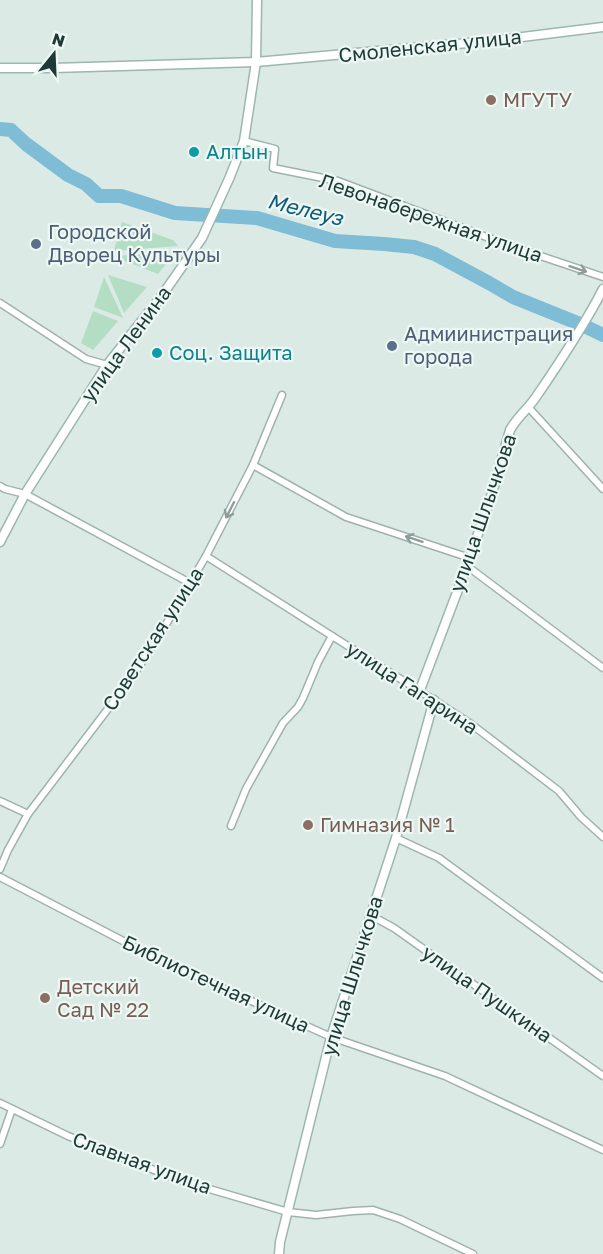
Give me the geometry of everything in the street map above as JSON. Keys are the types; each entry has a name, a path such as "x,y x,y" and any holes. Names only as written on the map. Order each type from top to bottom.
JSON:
{"main road":[{"name":"улица Ленина","path":"0,542 25,494 107,365 163,294 202,238 244,141 256,62 257,0"},
{"name":"Смоленская улица","path":"0,68 256,62 603,27"},
{"name":"улица Шлычкова","path":"420,690 492,493 510,430 515,420 529,408 569,348 603,288"},
{"name":"улица Шлычкова","path":"279,1254 278,1249 331,1037 396,838 435,699"}],"street":[{"name":"Левонабережная улица","path":"244,141 275,149 273,168 338,181 505,244 603,277"},
{"path":"0,303 86,359 107,365"},
{"name":"Советская улица","path":"0,869 28,814 130,680 158,638 206,556 253,465 282,395"},
{"path":"529,408 603,489"},
{"path":"253,465 346,517 468,562 603,668"},
{"path":"0,486 25,494 190,583"},
{"name":"улица Гагарина","path":"206,556 435,699 471,724 560,791 581,818 603,837"},
{"path":"231,826 246,789 283,723 298,707 332,636"},
{"path":"0,801 28,814"},
{"path":"396,838 439,858 603,978"},
{"name":"Библиотечная улица","path":"0,877 152,956 331,1037 445,1076 603,1150"},
{"name":"улица Пушкина","path":"370,915 394,928 603,1076"},
{"name":"Славная улица","path":"0,1103 68,1136 182,1181 288,1212 316,1215 373,1210 400,1219 473,1254"},
{"path":"0,1144 12,1109"}],"green space":[{"path":"122,222 173,240 178,246 114,251"},
{"path":"176,252 158,274 116,256"},
{"path":"108,275 147,287 124,313"},
{"path":"104,277 123,318 94,307"},
{"path":"93,311 118,321 93,350 81,343"}],"waterway":[{"name":"Мелеуз","path":"0,129 11,130 26,144 68,175 86,184 99,196 121,196 175,213 257,218 335,241 414,247 435,254 513,297 603,335"}],"place":[{"name":"МГУТУ","path":"491,100"},
{"name":"Алтын","path":"194,152"},
{"name":"Городской Дворец Культуры","path":"36,244"},
{"name":"Адмиинистрация города","path":"392,346"},
{"name":"Соц. Защита","path":"157,353"},
{"name":"Гимназия № 1","path":"308,825"},
{"name":"Детский Сад № 22","path":"45,998"}]}
